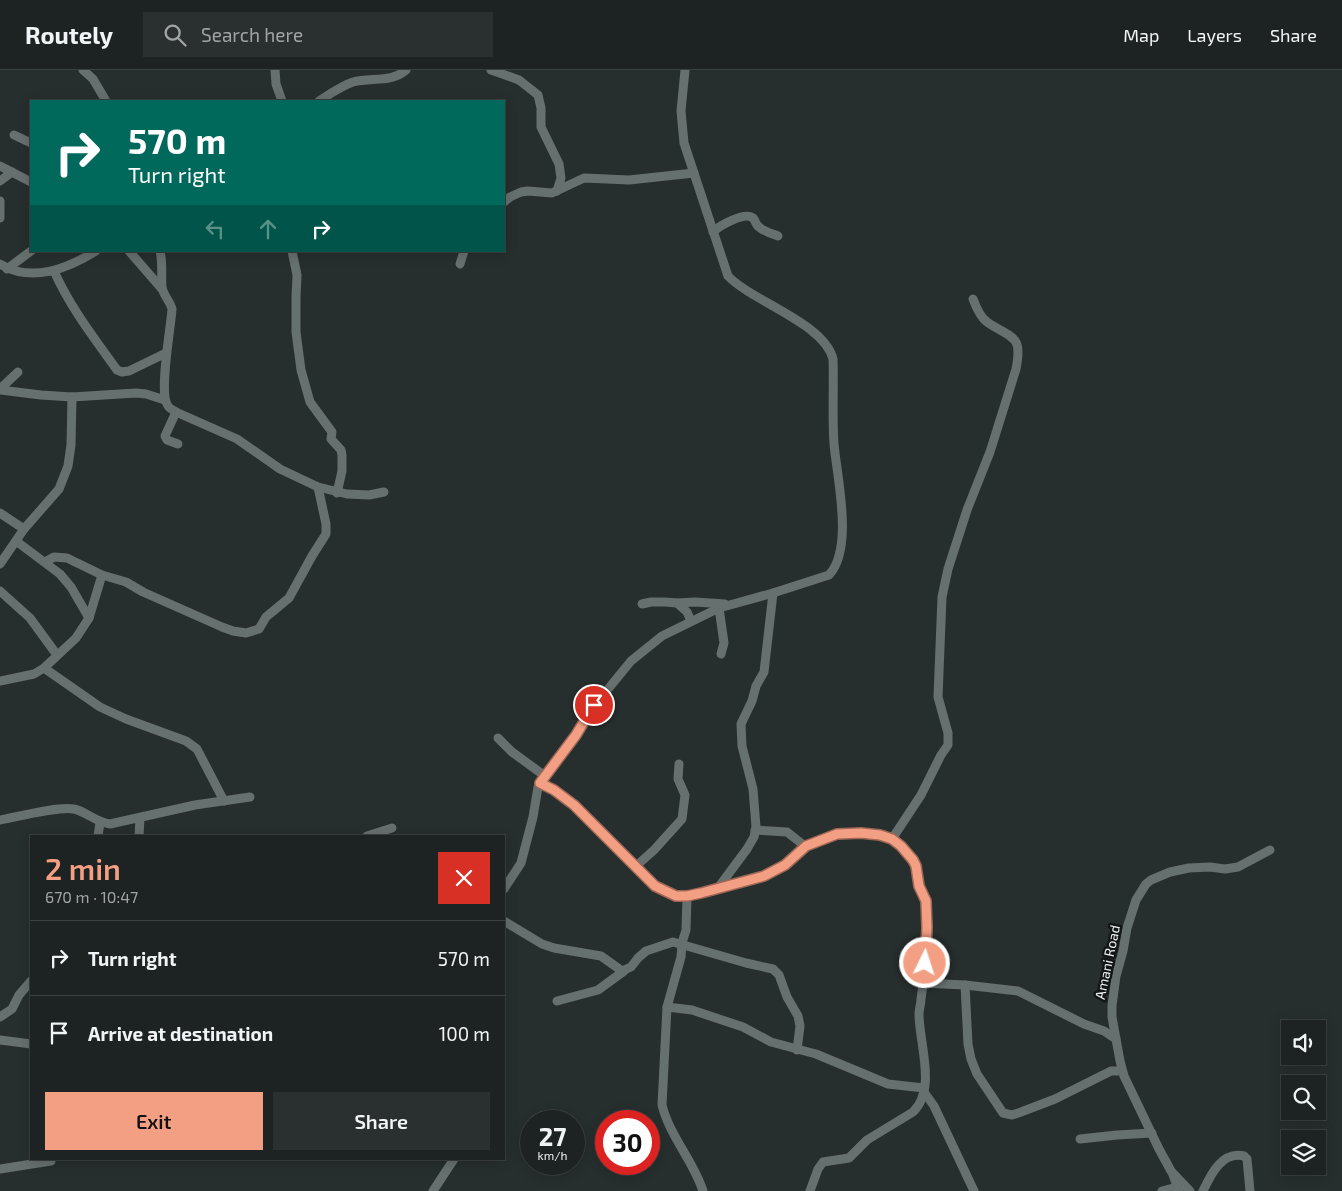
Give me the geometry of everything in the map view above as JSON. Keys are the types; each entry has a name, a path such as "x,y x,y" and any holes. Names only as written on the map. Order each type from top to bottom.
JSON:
{"street":[{"path":"83,70 93,79 105,100"},
{"path":"275,70 276,84 282,100"},
{"path":"321,100 351,83 369,78 394,78 406,70"},
{"path":"491,70 519,80 538,96 542,127 559,164 561,178 557,191"},
{"path":"505,888 521,863 533,817 537,790 576,735 592,708 631,661 662,636 719,608 829,575 835,569 842,545 840,491 834,444 833,359 828,348 811,331 728,276 687,155 682,130 681,111 685,70"},
{"path":"14,135 30,143"},
{"path":"0,166 30,181"},
{"path":"0,181 12,172"},
{"path":"505,201 521,192 536,191 545,193 557,191 584,178 629,180 694,173"},
{"path":"0,201 0,218"},
{"path":"713,232 725,224 743,216 749,216 752,217 761,229 778,236"},
{"path":"4,266 30,252"},
{"path":"4,266 22,273 34,274 54,271 79,261 94,252"},
{"path":"130,252 162,289 172,309 166,353 165,400 167,405 176,412 236,440 280,470 318,486 337,493 356,495 384,492"},
{"path":"160,252 162,289"},
{"path":"292,252 297,275 296,316 300,360 310,402 332,432 331,438 341,450 342,471 337,493"},
{"path":"460,264 464,252"},
{"path":"54,271 76,314 117,370 122,372 129,371 166,353"},
{"path":"892,839 921,795 948,745 948,733 938,697 942,597 948,569 967,510 990,452 1016,370 1019,348 1016,342 1008,334 986,322 973,299"},
{"path":"0,390 18,372"},
{"path":"0,390 41,396 72,397 136,393 165,400"},
{"path":"0,564 24,529 59,489 68,466 72,445 72,397"},
{"path":"176,412 165,436 167,440 178,444"},
{"path":"45,562 60,556 67,558 102,575 126,582 178,608 233,631 246,633 254,631 259,629 266,617 288,598 326,534 326,524 318,486"},
{"path":"0,513 24,529"},
{"path":"16,541 60,574 71,587 89,618"},
{"path":"0,681 34,674 44,668 76,638 89,618 102,575"},
{"path":"0,592 30,618 57,655"},
{"path":"718,888 747,850 754,837 752,789 742,746 741,724 752,701 756,686 764,672 773,593"},
{"path":"642,604 695,602 730,604"},
{"path":"677,604 687,612 692,620"},
{"path":"719,608 724,644 721,654"},
{"path":"44,668 100,707 126,719 186,741 197,749 224,801"},
{"path":"498,738 554,790 574,805 655,886 676,896 687,896 764,876 785,865 806,846 837,834 861,833 880,835 892,839 913,860 916,866 919,886 927,906 927,942 919,1012 925,1058 924,1090 918,1107 913,1112 867,1140 849,1158 823,1162 818,1169 810,1191"},
{"path":"635,867 654,850 682,819 685,795 678,779 679,764"},
{"path":"0,820 72,809 100,823 110,824 195,805 250,797"},
{"path":"139,835 140,818"},
{"path":"98,835 100,823"},
{"path":"370,835 392,828"},
{"path":"755,830 787,832 806,846"},
{"name":"Amani Road","path":"1190,1191 1171,1170 1138,1107 1122,1071 1112,1017 1112,1006 1116,976 1127,928 1136,900 1146,884 1151,880 1182,869 1198,867 1225,869 1238,867 1270,850"},
{"path":"687,896 687,924 681,956 667,1007 662,1105 666,1120 694,1169 703,1191"},
{"path":"505,923 542,944 554,948 601,956 619,970 624,971"},
{"path":"557,1002 598,990 631,967 643,953 651,948 674,942 682,943 698,950 776,970 799,1022 797,1050"},
{"path":"0,1017 12,1009 18,994 30,982"},
{"path":"922,982 1018,991 1044,1006 1104,1031 1116,1039"},
{"path":"965,985 968,1044 971,1059 977,1074 1003,1113 1012,1115 1021,1112 1055,1099 1111,1071 1122,1071"},
{"path":"667,1007 692,1010 737,1025 771,1042 816,1054 888,1084 924,1090 934,1106 974,1191"},
{"path":"0,1040 30,1044"},
{"path":"1080,1139 1117,1134 1152,1133"},
{"path":"1203,1191 1216,1166 1228,1158 1239,1155 1247,1159 1250,1191"},
{"path":"433,1191 453,1160"},
{"path":"0,1169 51,1161"},
{"path":"1162,1191 1178,1189 1171,1170"}],"route":[{"path":"594,705 576,735 540,783 554,790 574,805 655,886 663,891 682,897 701,893 764,876 785,865 806,846 837,834 861,833 880,835 892,839 901,846 916,866 919,886 927,906 925,963"}]}
